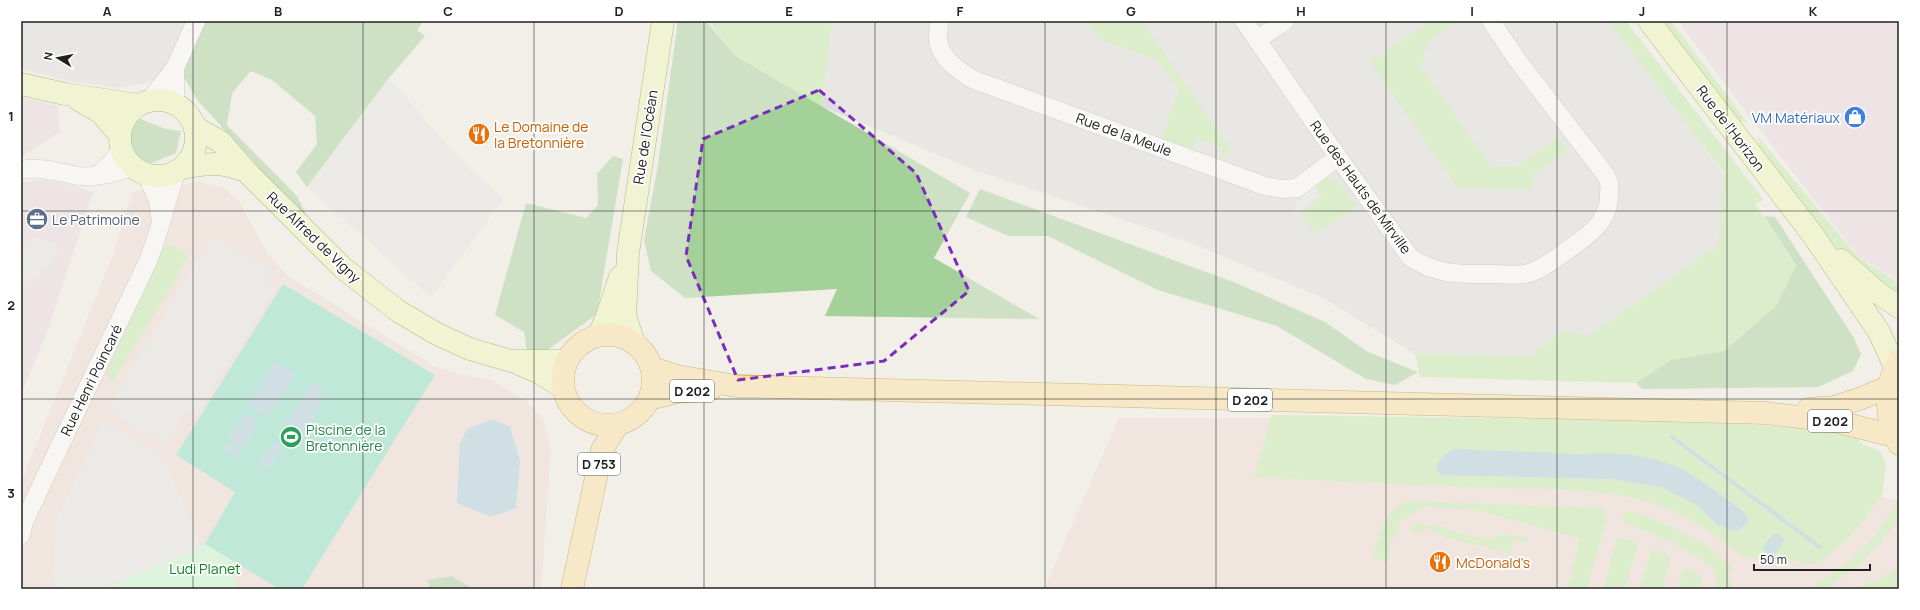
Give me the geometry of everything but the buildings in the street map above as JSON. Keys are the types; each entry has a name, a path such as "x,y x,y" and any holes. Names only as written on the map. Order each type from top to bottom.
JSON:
{"main road":[{"name":"Rue de l'Océan","path":"634,343 625,316 628,253 662,21"},
{"name":"Rue de l'Horizon","path":"1649,21 1813,236"},
{"path":"21,84 65,94 144,103 165,100 175,103 190,117 195,127 196,138 194,150 190,160 179,170 163,176 130,156 100,112 65,94"},
{"path":"130,156 122,124 127,115 144,103"},
{"name":"Rue Alfred de Vigny","path":"195,127 221,142 246,171 343,268 398,311 437,334 470,349 514,362 542,374 563,388"},
{"name":"Rue Alfred de Vigny","path":"179,170 212,163 226,164 246,171"},
{"path":"1813,236 1878,293 1899,306"},
{"path":"1813,236 1879,332 1894,371 1888,409 1897,440"},
{"name":"Rue de l'Océan","path":"599,335 607,316 628,253"},
{"path":"599,335 623,337 634,343 642,350 652,368 653,384 649,399 641,411 630,419 618,424 603,425 589,422 577,413 568,402 563,388 563,374 566,361 574,349 586,340 599,335"},
{"name":"Rue Alfred de Vigny","path":"514,362 566,361"},
{"name":"D 202","path":"652,368 678,376 736,386"},
{"name":"D 202","path":"1765,413 1834,407 1859,399 1894,371"},
{"name":"D 202","path":"649,399 677,392 736,386 1765,413 1834,421 1897,440"},
{"name":"D 753","path":"584,589 590,508 589,422"},
{"name":"D 753","path":"572,589 602,450 618,424"}],"street":[{"path":"144,103 175,68 196,21"},
{"name":"Rue de la Meule","path":"940,21 938,40 944,56 955,68 972,79 1265,186 1282,189 1297,188 1338,158"},
{"name":"Rue des Hauts de Mirville","path":"1244,21 1338,158 1410,257 1422,266 1438,271 1469,274 1526,274 1542,267 1593,232 1606,213 1609,202 1609,183 1602,170 1518,61 1491,21"},
{"path":"1257,40 1285,21"},
{"path":"175,68 175,103"},
{"path":"21,170 38,169 82,176 99,174 112,162 130,156 158,200 161,225"},
{"name":"Rue Henri Poincaré","path":"21,535 24,522 148,260 161,225 167,196 179,170"}],"highlighted area":[{"path":"819,90 916,173 969,291 884,361 738,380 686,256 703,139"}],"shaded area":[{"path":"21,21 205,21 182,74 120,88 68,81 21,69"},
{"path":"705,21 1611,21 1726,177 1718,245 1588,336 1531,356 1415,354 1321,297 1186,241 972,169 821,106 737,57"},
{"path":"1678,21 1899,21 1899,281 1859,257 1749,116"},
{"path":"389,78 457,156 503,199 431,297 307,187"},
{"path":"21,97 58,106 60,132 21,157"},
{"path":"45,180 68,184 93,192 49,327 21,395 21,182"},
{"path":"198,182 223,187 240,203 269,256 288,276 434,366 459,374 492,380 525,400 543,418 551,450 541,589 474,589 452,576 428,580 429,589 21,589 21,483 114,252 125,213 134,191"},
{"path":"1313,186 1320,195 1296,215 1291,207"},
{"path":"213,235 272,271 266,281 276,288 195,416 186,411 165,444 107,410"},
{"path":"37,236 59,245 49,269 43,266 36,283 26,279 21,283 21,247"},
{"path":"1119,418 1571,419 1899,501 1899,589 1044,589"},
{"path":"103,422 157,453 166,464 202,547 108,585 110,589 57,589 53,579 57,518"}],"green space":[{"path":"205,21 423,21 417,30 425,36 389,78 307,187 296,172 317,144 315,116 272,80 251,71 232,93 227,125 297,196 307,216 285,196 198,101 182,74"},
{"path":"678,21 705,21 737,57 970,193 934,258 1039,319 825,316 837,289 685,298 651,271 644,240 657,171"},
{"path":"709,21 832,21 821,106 737,57"},
{"path":"1086,21 1142,21 1232,151 1220,159 1223,148 1196,138 1192,150 1161,139 1179,90 1158,60 1099,39"},
{"path":"1430,21 1457,21 1430,41 1420,66 1492,167 1519,166 1558,137 1568,151 1532,176 1532,190 1458,188 1370,62"},
{"path":"1608,21 1626,21 1764,200 1755,204 1796,265 1776,306 1724,351 1671,360 1636,383 1420,377 1415,354 1531,356 1564,330 1588,336 1718,245 1721,215 1719,215 1725,174"},
{"path":"1657,21 1671,21 1747,122 1736,122"},
{"path":"138,118 166,129 181,131 176,153 150,164 133,153 128,143 131,129"},
{"path":"1758,136 1858,257 1899,283 1899,297 1858,266 1829,240 1762,156"},
{"path":"613,156 623,159 597,314 546,351 527,351 524,332 495,315 526,203 586,218 598,205 597,174"},
{"path":"1326,177 1341,183 1357,207 1314,234 1300,214 1322,195 1315,186"},
{"path":"980,189 1236,283 1325,322 1368,352 1418,372 1395,385 1366,379 1277,326 1158,290 1048,236 1008,236 966,217"},
{"path":"1764,216 1775,217 1854,338 1861,354 1853,371 1818,387 1642,389 1636,383 1671,360 1724,351 1776,306 1796,265"},
{"path":"172,245 189,255 182,265 179,275 112,383 107,375 107,367 162,250 166,246"},
{"name":"Piscine de la Bretonnière","path":"283,284 435,375 302,589 279,589 205,544 235,492 176,455"},
{"path":"1272,415 1571,419 1745,424 1857,432 1860,443 1880,451 1886,464 1882,496 1847,540 1822,561 1808,565 1786,558 1756,560 1748,555 1745,558 1714,535 1681,515 1657,505 1618,495 1578,490 1405,485 1254,477","holes":["1594,453 1636,456 1653,459 1683,470 1694,476 1744,512 1741,529 1734,531 1718,525 1697,505 1661,487 1611,479 1440,475 1437,472"]},
{"path":"1899,497 1899,521 1863,561 1826,589 1816,589 1814,585 1841,567 1864,548 1891,512"},
{"path":"1407,501 1603,508 1607,518 1587,589 1567,589 1580,539 1477,510 1424,507 1400,521 1395,538 1392,538 1389,546 1391,547 1387,562 1376,559 1373,556 1383,524 1392,511"},
{"path":"1631,511 1659,521 1686,534 1699,541 1723,558 1734,569 1728,574 1732,583 1731,589 1714,589 1717,577 1711,566 1666,539 1626,524 1623,519 1624,513"},
{"path":"1420,524 1445,527 1454,532 1487,539 1502,535 1527,536 1526,542 1514,539 1510,554 1438,535 1439,533 1424,528 1422,534 1410,531 1413,526"},
{"path":"1620,538 1636,542 1637,547 1625,589 1603,589 1617,540"},
{"name":"Ludi Planet","path":"205,544 233,561 238,589 114,589 112,585 202,547"},
{"path":"1654,549 1669,556 1670,560 1663,589 1640,589 1651,551"},
{"path":"1688,567 1701,576 1702,581 1700,589 1677,589 1683,569"},
{"path":"1899,567 1899,589 1852,589 1878,580"},
{"path":"452,576 474,589 429,589 428,580"}],"water":[{"path":"275,361 296,374 268,418 248,405"},
{"path":"313,384 317,384 321,387 322,408 315,413 315,428 307,430 306,439 302,443 298,443 294,439 293,433 283,427 308,388"},
{"path":"244,412 259,421 237,459 226,452 224,448 228,442 235,445 236,450 239,446 228,438"},
{"path":"493,419 510,427 520,461 516,508 491,517 457,503 460,444 467,429"},
{"path":"1671,434 1823,547 1819,549 1669,437"},
{"path":"274,441 283,449 274,457 274,463 265,469 262,466 263,462 261,461"},
{"path":"1455,449 1580,454 1607,453 1634,455 1662,461 1686,471 1715,491 1744,512 1748,517 1748,521 1741,529 1734,531 1718,525 1697,505 1661,487 1611,479 1440,475 1437,471 1438,463 1443,456"},
{"path":"1776,532 1785,539 1775,554 1769,555 1763,549 1764,545"}],"place":[{"name":"VM Matériaux","path":"1855,117"},
{"name":"Le Domaine de la Bretonnière","path":"479,134"},
{"name":"Le Patrimoine","path":"37,219"},
{"name":"Piscine de la Bretonnière","path":"291,437"},
{"name":"McDonald's","path":"1440,562"}]}
